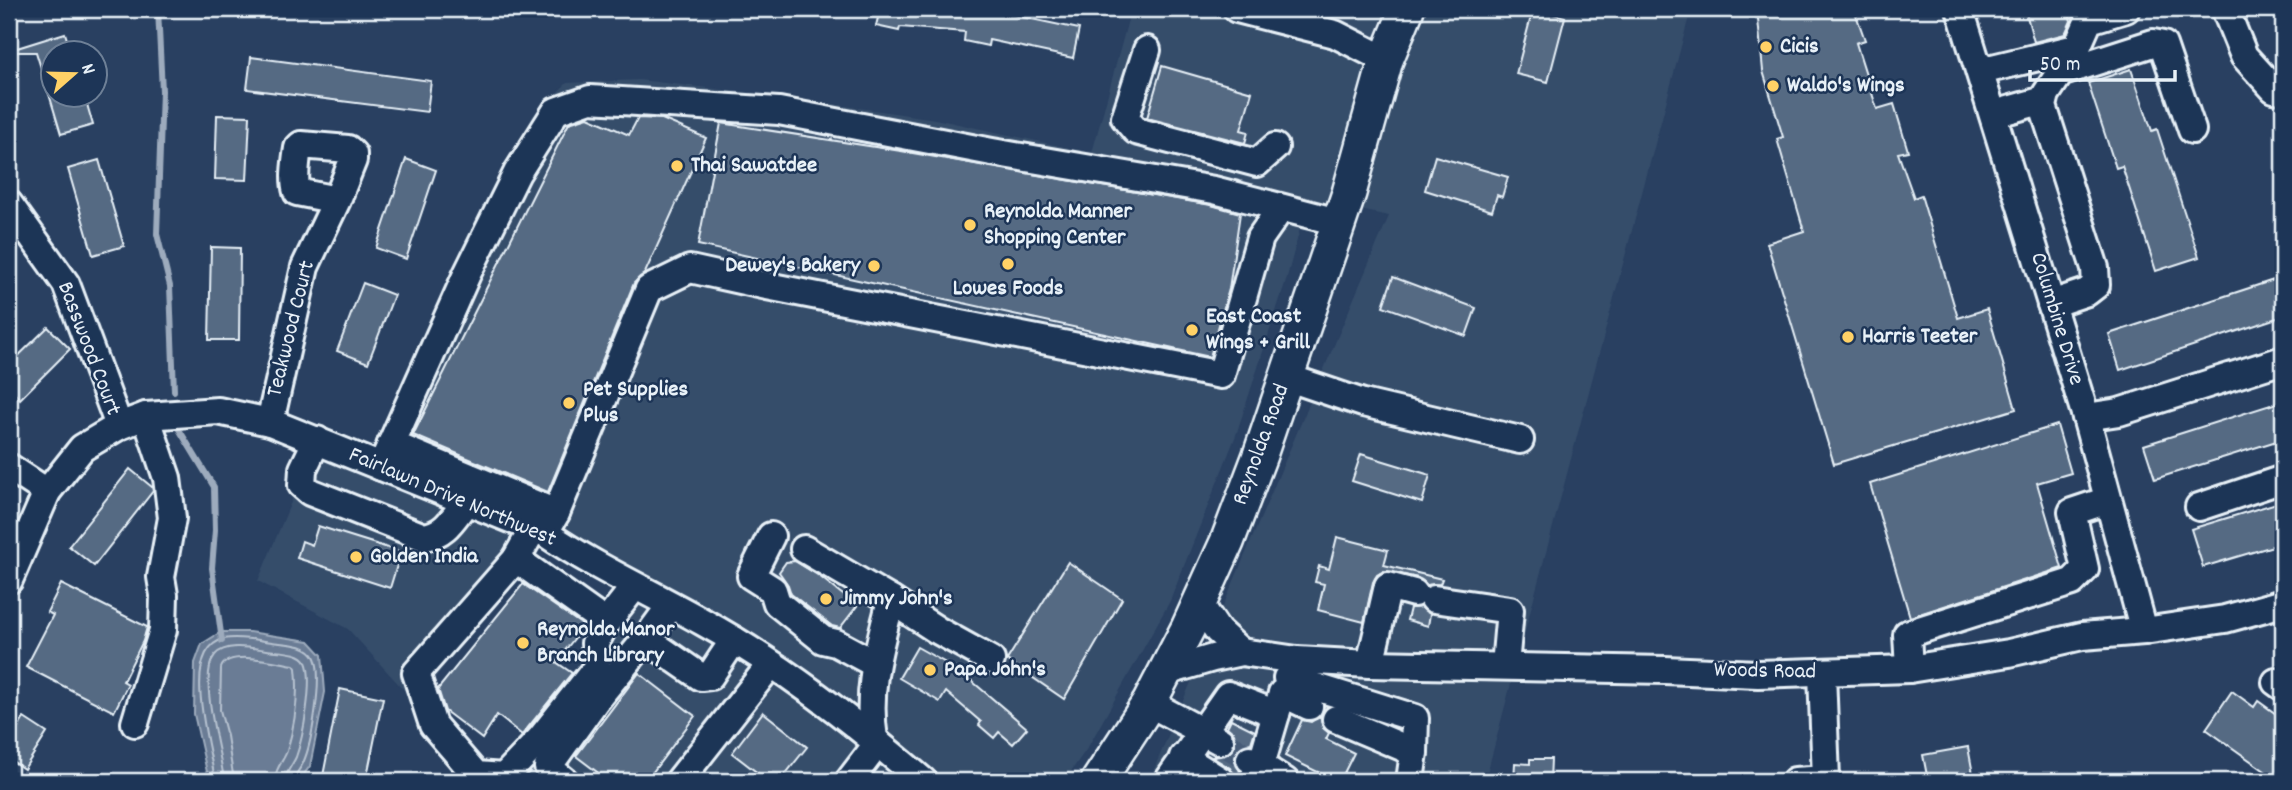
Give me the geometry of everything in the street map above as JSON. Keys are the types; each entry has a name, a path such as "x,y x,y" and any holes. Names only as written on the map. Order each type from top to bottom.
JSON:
{"main road":[{"name":"Reynolda Road","path":"1108,778 1165,672 1227,542 1260,455 1349,193 1386,60 1407,9"}],"street":[{"path":"1237,9 1335,34 1386,60"},
{"name":"Columbine Drive","path":"1960,9 2086,417 2144,631"},
{"path":"1980,71 2072,49 2078,45 2089,20 2126,9"},
{"path":"2225,9 2244,56 2274,89 2283,90"},
{"path":"2052,304 2087,292 2096,285 2095,268 2043,106 2053,81 2060,73 2153,43 2164,45 2192,130"},
{"path":"1147,50 1125,118 1136,131 1266,155"},
{"path":"544,525 386,456 467,274 517,173 556,111 590,99 779,111 992,152 1214,190 1338,222"},
{"path":"1994,114 2044,100"},
{"name":"Teakwood Court","path":"270,422 305,267 337,200"},
{"name":"Basswood Court","path":"9,204 66,284 130,422 167,478 172,518 161,577 164,595 163,629 135,723"},
{"path":"635,586 606,623 595,643 597,667 540,739 504,777 476,775 433,725 416,673 544,525 649,289 690,269 1220,376 1260,238 1281,208"},
{"path":"2086,417 2119,412 2283,360"},
{"path":"1286,377 1363,403 1520,440"},
{"name":"Fairlawn Drive Northwest","path":"130,422 218,411 270,422 317,440 386,456 466,502 544,525 576,554 734,640 814,693 876,741 917,779"},
{"path":"9,580 47,492 82,448 130,422"},
{"path":"317,440 303,469 302,485 310,492 424,537 436,535 446,527 466,502"},
{"path":"9,467 47,492"},
{"path":"2199,507 2283,479"},
{"path":"1909,669 1907,634 2072,582 2085,569 2072,512 2108,500"},
{"path":"771,536 762,583 778,603 823,640 836,643 875,664"},
{"path":"804,549 991,660"},
{"path":"516,559 606,623"},
{"path":"1370,664 1388,586 1424,596 1510,610 1505,666"},
{"path":"849,781 876,741 870,712 875,664 891,600"},
{"path":"1199,603 1218,631 1241,652"},
{"name":"Woods Road","path":"1165,672 1213,657 1241,652 1284,686 1370,664 1758,674 1909,669 2009,653 2082,636 2144,631 2225,619 2283,603"},
{"path":"565,781 548,767 596,700 671,605"},
{"path":"646,639 701,677 710,676 734,640"},
{"path":"679,781 771,664"},
{"path":"1795,781 1826,779 1822,673"},
{"path":"1284,686 1309,706"},
{"path":"1284,686 1254,768 1285,781"},
{"path":"1168,781 1183,757 1211,737 1228,695 1284,686 1415,718 1410,781"},
{"path":"1149,703 1211,737"},
{"path":"1336,719 1414,752"},
{"path":"1183,757 1221,781"}],"shaded area":[{"path":"1131,9 1691,9 1485,781 1149,781 1389,216 1308,199 1287,277 1236,435 1170,601 1088,747 1064,781 945,781 849,702 766,643 536,516 375,449 500,179 533,116 567,83 639,80 777,96 935,119 1092,153"},
{"path":"317,440 545,533 416,703 348,629 258,581"},
{"path":"644,591 910,781 502,781"}],"water":[{"path":"221,632 249,632 309,641 322,655 325,692 310,766 299,781 209,781 194,714 195,663 202,644"}],"building":[{"path":"880,9 994,9 1079,29 1073,58 989,40 988,46 964,41 965,32 900,27 899,31 876,26"},
{"path":"1533,9 1565,17 1548,82 1516,74"},
{"path":"1757,9 1854,9 1865,40 1856,43 1877,109 1894,104 1908,151 1898,153 1914,198 1921,195 1958,318 1987,309 2016,409 1834,464 1767,243 1804,231 1777,139 1783,137 1763,71"},
{"path":"2025,9 2068,9 2071,21 2065,34 2034,42"},
{"path":"65,33 67,38 49,38"},
{"path":"38,41 38,58 36,52 15,52 14,49"},
{"path":"251,57 431,81 427,112 247,89"},
{"path":"1162,66 1252,92 1241,130 1248,132 1245,143 1147,118"},
{"path":"2131,69 2152,131 2157,129 2199,257 2156,271 2122,166 2116,168 2088,83"},
{"path":"53,108 88,108 93,125 61,134"},
{"path":"217,115 250,116 247,180 215,179"},
{"path":"588,117 629,135 638,118 662,119 706,138 645,273 634,283 548,492 413,435 569,123"},
{"name":"Reynolda Manner Shopping Center","path":"721,123 901,151 1211,205 1240,213 1229,289 1210,357 698,245"},
{"path":"1435,156 1508,177 1502,197 1497,195 1492,211 1425,190"},
{"path":"406,159 436,170 406,259 376,248"},
{"path":"99,160 124,246 93,255 68,169"},
{"path":"211,247 240,248 239,340 209,340"},
{"path":"1393,277 1476,308 1466,336 1383,306"},
{"path":"2283,277 2283,316 2120,370 2109,334"},
{"path":"363,283 394,295 368,363 337,351"},
{"path":"48,327 70,349 20,399 9,388 9,365"},
{"path":"2283,401 2283,439 2155,479 2144,445"},
{"path":"2057,425 2071,473 2037,483 2062,568 1910,617 1870,484"},
{"path":"1361,454 1430,475 1422,503 1352,481"},
{"path":"130,469 152,487 153,491 94,566 69,546"},
{"path":"2283,501 2283,543 2203,567 2191,529"},
{"path":"318,526 401,552 390,588 297,558 302,541 312,545"},
{"path":"1337,537 1388,550 1384,565 1442,579 1440,584 1427,585 1418,578 1384,571 1377,575 1373,582 1364,622 1318,610 1324,584 1315,582 1319,566 1329,569"},
{"path":"795,561 857,606 840,628 832,626 791,594 779,572 786,562"},
{"path":"1068,562 1122,599 1064,699 1007,660"},
{"path":"61,584 147,627 123,681 128,684 114,712 26,667 53,615 47,612"},
{"name":"Reynolda Manor Branch Library","path":"523,584 584,626 556,662 572,673 522,735 497,715 482,739 445,711 438,689"},
{"path":"1421,607 1430,614 1428,626 1407,620 1410,608"},
{"path":"917,647 960,671 1027,728 1013,744 999,732 994,738 979,725 981,722 946,692 940,702 899,678"},
{"path":"639,673 695,716 646,781 609,781 576,756"},
{"path":"340,689 383,698 366,781 322,781"},
{"path":"2232,691 2254,707 2258,701 2283,719 2283,781 2279,781 2206,729"},
{"path":"763,712 807,747 780,781 768,781 732,753"},
{"path":"1321,715 1323,728 1329,733 1326,739 1354,753 1340,781 1285,756 1302,720 1311,722"},
{"path":"24,718 47,733 24,769 9,759 9,743"},
{"path":"1231,719 1255,731 1251,743 1242,745 1236,751 1234,759 1240,771 1236,780 1230,768 1212,757 1228,755 1234,748 1234,733 1227,727"},
{"path":"1968,747 1973,774 1928,781 1923,755"},
{"path":"1530,759 1551,759 1550,781 1514,781 1515,763 1530,764"}],"waterway":[{"path":"158,9 162,91 157,234 170,286 174,391"},
{"path":"177,426 214,487 212,568 222,641"}],"tunnel":[{"path":"1220,741 1250,759"}],"place":[{"name":"Cicis","path":"1766,47"},
{"name":"Waldo's Wings","path":"1773,86"},
{"name":"Thai Sawatdee","path":"677,166"},
{"name":"Reynolda Manner Shopping Center","path":"970,225"},
{"name":"Lowes Foods","path":"1008,264"},
{"name":"Dewey's Bakery","path":"874,266"},
{"name":"East Coast Wings + Grill","path":"1192,330"},
{"name":"Harris Teeter","path":"1848,337"},
{"name":"Pet Supplies Plus","path":"569,403"},
{"name":"Golden India","path":"356,557"},
{"name":"Jimmy John's","path":"826,599"},
{"name":"Reynolda Manor Branch Library","path":"523,643"},
{"name":"Papa John's","path":"930,670"}]}
